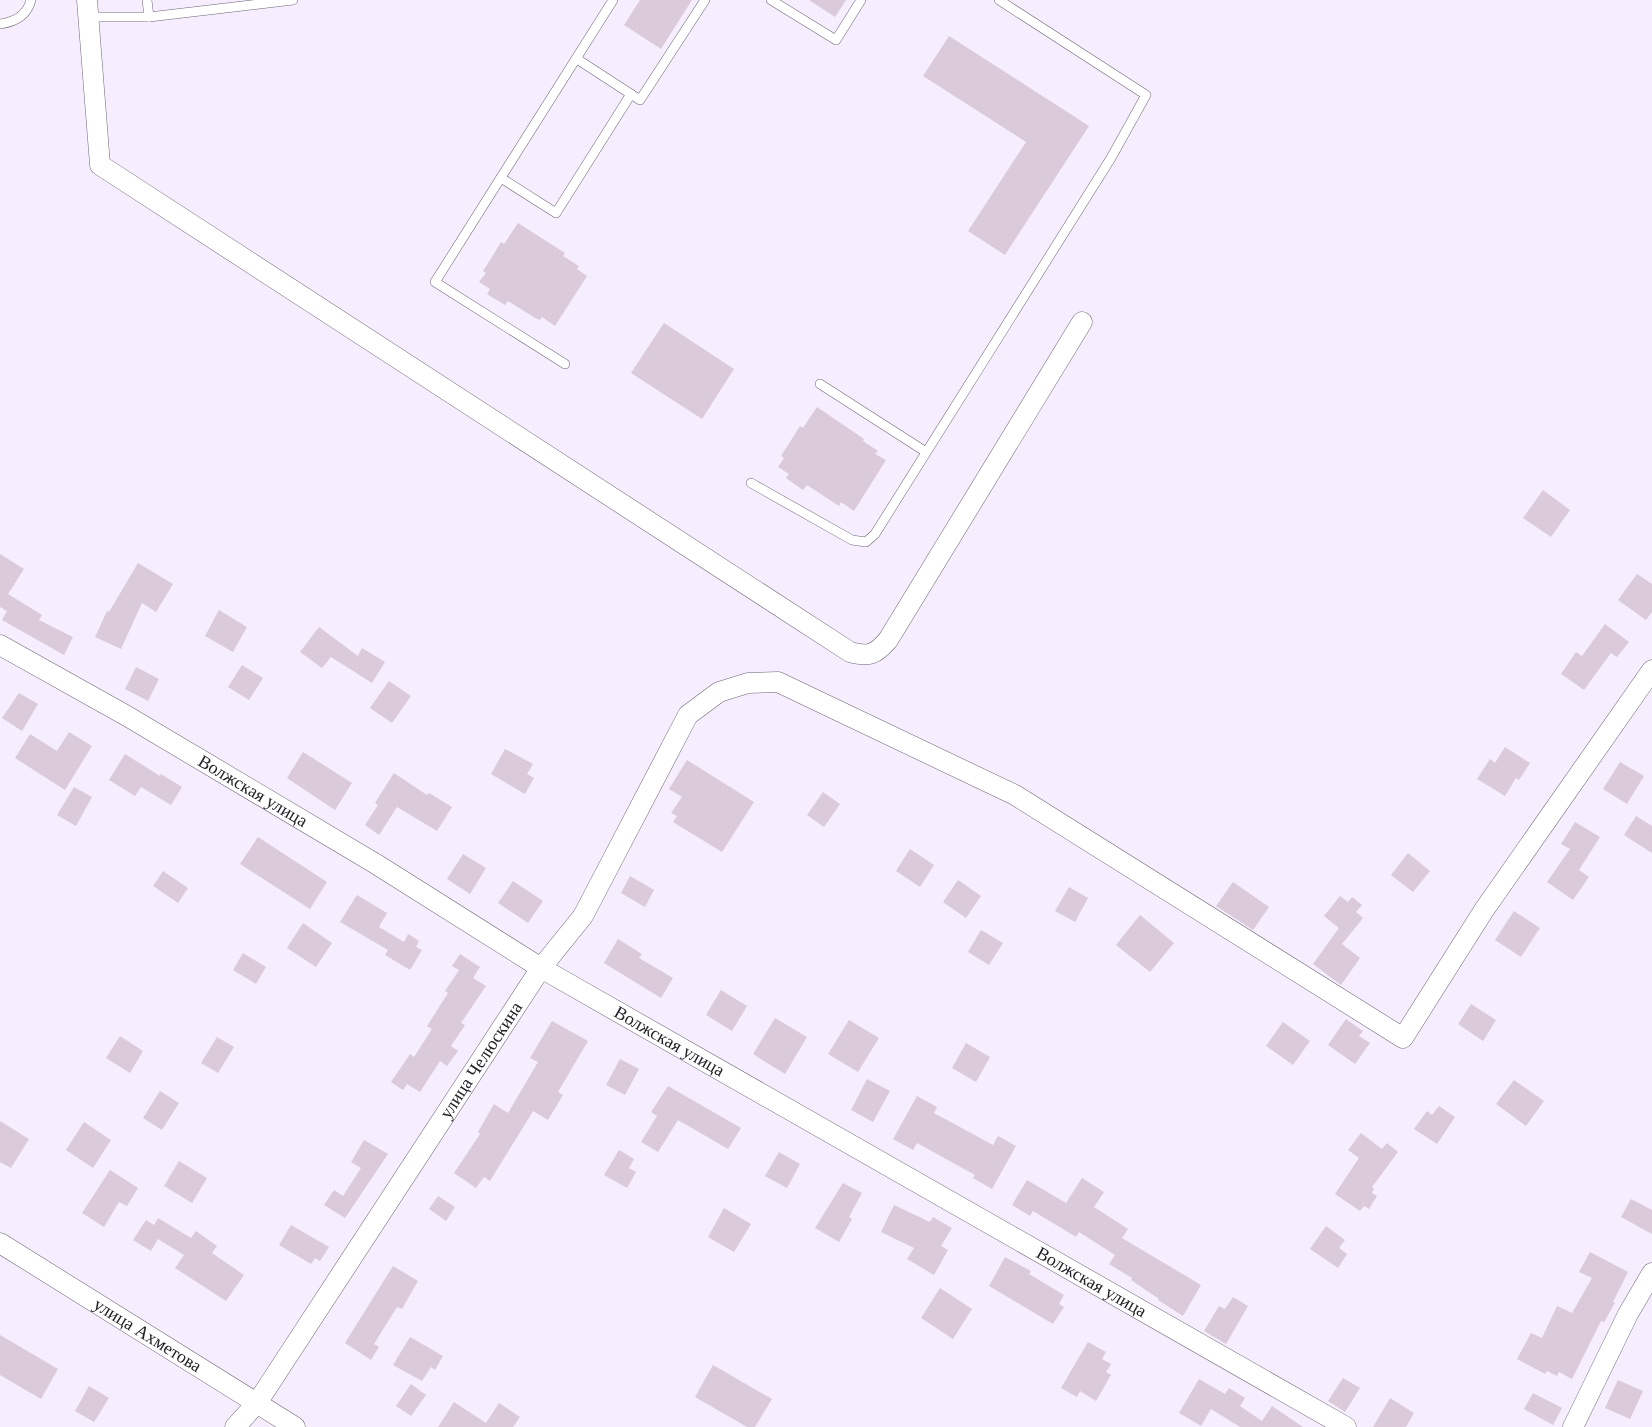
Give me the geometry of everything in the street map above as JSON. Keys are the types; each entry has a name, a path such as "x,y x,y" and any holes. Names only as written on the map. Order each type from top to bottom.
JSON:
{"street":[{"path":"88,9 100,165 849,652 863,655 878,651 888,640 1082,322"},
{"name":"Волжская улица","path":"0,645 127,716 366,858 541,968 1346,1427"},
{"name":"улица Челюскина","path":"235,1427 257,1403 541,968 583,916 688,715 719,692 748,682 778,682 1015,795 1403,1038 1484,910 1652,670"},
{"name":"улица Ахметова","path":"0,1243 295,1427"},
{"path":"1573,1427 1628,1314 1652,1273"}],"lane":[{"path":"0,24 18,19 25,13 31,0"},
{"path":"147,0 149,17"},
{"path":"88,9 149,17 293,0"},
{"path":"565,364 435,282 614,0"},
{"path":"577,59 640,100 705,0"},
{"path":"771,0 836,40 861,0"},
{"path":"752,483 852,540 866,542 875,534 1111,158 1146,95 999,0"},
{"path":"501,178 555,213 631,94"},
{"path":"820,384 926,452"}],"building":[{"path":"640,0 692,0 661,49 624,25"},
{"path":"809,0 846,0 835,17"},
{"path":"949,36 1089,126 1005,255 968,231 1026,142 923,76"},
{"path":"518,223 565,253 563,256 579,266 577,269 587,276 555,326 542,317 540,320 535,318 508,301 505,305 487,294 490,289 479,282 501,242 504,244"},
{"path":"664,323 734,369 702,419 631,373"},
{"path":"817,407 864,439 863,441 878,451 875,454 886,460 854,511 841,502 839,506 807,485 803,490 786,478 789,474 778,467 784,458 781,456 800,426 803,428"},
{"path":"1543,490 1570,510 1551,537 1523,518"},
{"path":"0,554 24,569 8,594 42,615 39,620 73,637 64,655 2,620 7,611 0,607"},
{"path":"138,563 173,584 156,612 142,603 121,649 95,637 107,611 109,612"},
{"path":"1637,574 1652,584 1652,612 1646,620 1618,600"},
{"path":"219,610 247,627 233,652 205,636"},
{"path":"1605,624 1629,642 1617,657 1611,653 1584,690 1561,674 1576,652 1582,656"},
{"path":"319,627 358,656 362,648 385,662 372,683 331,657 322,668 300,652"},
{"path":"242,665 263,678 249,700 228,687"},
{"path":"136,667 159,679 148,701 125,689"},
{"path":"389,681 411,696 392,723 370,708"},
{"path":"19,693 38,704 22,731 2,718"},
{"path":"69,732 92,746 65,790 15,758 30,734 57,751"},
{"path":"1505,747 1530,763 1519,780 1516,778 1505,796 1477,779 1490,759 1495,763"},
{"path":"505,749 533,764 527,774 534,778 525,794 491,774"},
{"path":"303,752 352,783 335,810 287,778"},
{"path":"125,754 182,787 171,805 141,787 135,796 109,780"},
{"path":"687,760 754,802 722,852 673,822 677,816 671,813 682,797 669,789"},
{"path":"1620,762 1644,776 1627,804 1603,789"},
{"path":"394,773 427,795 429,793 452,807 437,831 397,807 379,835 365,825 378,805 375,803"},
{"path":"74,787 92,797 76,826 57,815"},
{"path":"823,792 840,804 824,827 807,815"},
{"path":"1636,816 1652,826 1652,853 1624,835"},
{"path":"1575,822 1600,837 1579,870 1589,877 1573,900 1547,882 1570,849 1561,844"},
{"path":"258,837 327,882 310,909 240,864"},
{"path":"910,849 934,865 920,887 896,871"},
{"path":"1408,853 1430,871 1413,892 1391,875"},
{"path":"463,854 486,868 470,894 447,879"},
{"path":"163,871 188,888 178,903 153,886"},
{"path":"630,876 654,890 645,907 621,893"},
{"path":"958,880 981,896 966,918 943,902"},
{"path":"513,881 543,901 528,923 498,903"},
{"path":"1233,882 1269,907 1253,930 1216,906"},
{"path":"1069,887 1088,898 1075,922 1055,911"},
{"path":"357,895 387,913 379,927 404,942 408,934 419,941 416,947 422,950 410,970 385,955 388,950 340,922"},
{"path":"1340,896 1348,902 1352,897 1362,905 1356,912 1363,918 1342,944 1360,958 1341,985 1313,964 1339,928 1324,916"},
{"path":"1514,911 1540,928 1521,957 1495,940"},
{"path":"1140,915 1174,943 1150,972 1116,945"},
{"path":"303,923 332,943 316,967 287,948"},
{"path":"981,930 1003,943 989,965 968,952"},
{"path":"618,939 642,954 639,958 673,978 661,998 604,963"},
{"path":"243,953 266,967 256,984 233,970"},
{"path":"460,954 480,967 473,978 486,986 461,1023 465,1025 451,1046 458,1051 447,1066 440,1061 420,1092 407,1084 403,1090 391,1082 410,1054 414,1057 432,1029 427,1026 448,993 445,991 459,970 452,966"},
{"path":"721,990 747,1006 732,1031 706,1015"},
{"path":"1471,1004 1496,1020 1483,1041 1458,1024"},
{"path":"775,1018 807,1037 785,1074 753,1054"},
{"path":"1346,1019 1363,1031 1359,1036 1370,1043 1355,1064 1328,1045"},
{"path":"849,1020 879,1038 858,1072 828,1054"},
{"path":"552,1021 588,1041 558,1092 563,1095 548,1120 533,1111 490,1181 484,1177 476,1188 454,1173 480,1134 478,1132 494,1104 508,1113 538,1062 530,1058"},
{"path":"1283,1022 1310,1041 1293,1065 1266,1046"},
{"path":"120,1036 143,1051 130,1073 106,1058"},
{"path":"217,1037 234,1047 218,1073 201,1063"},
{"path":"966,1043 990,1057 976,1082 952,1068"},
{"path":"620,1059 639,1069 625,1095 606,1085"},
{"path":"867,1079 890,1091 873,1122 851,1110"},
{"path":"1514,1080 1544,1101 1526,1126 1496,1104"},
{"path":"668,1086 741,1128 728,1149 678,1120 658,1152 641,1142 657,1116 651,1112"},
{"path":"160,1091 179,1103 162,1130 143,1118"},
{"path":"917,1096 937,1107 934,1113 993,1145 998,1136 1016,1146 992,1189 973,1178 975,1175 917,1143 913,1150 893,1139"},
{"path":"1439,1106 1455,1117 1437,1144 1414,1129 1427,1111 1432,1115"},
{"path":"0,1121 29,1139 11,1168 0,1162"},
{"path":"84,1122 111,1140 93,1168 66,1150"},
{"path":"1361,1133 1382,1149 1387,1143 1398,1152 1372,1187 1374,1189 1372,1193 1377,1196 1369,1209 1364,1206 1360,1211 1335,1194 1359,1158 1348,1150"},
{"path":"364,1140 388,1154 345,1218 324,1205 334,1190 343,1196 361,1168 351,1162"},
{"path":"619,1150 634,1159 629,1168 636,1172 627,1188 604,1175"},
{"path":"779,1152 800,1164 787,1188 765,1176"},
{"path":"179,1161 207,1178 192,1203 164,1186"},
{"path":"110,1170 138,1188 127,1206 119,1202 104,1227 82,1213"},
{"path":"1082,1178 1104,1192 1094,1207 1128,1229 1122,1238 1201,1285 1183,1316 1109,1264 1115,1255 1079,1232 1076,1237 1033,1211 1030,1216 1012,1205 1027,1180 1066,1203"},
{"path":"843,1183 862,1193 849,1217 852,1219 839,1242 815,1228"},
{"path":"438,1196 455,1207 446,1221 429,1209"},
{"path":"1631,1199 1652,1210 1652,1234 1621,1217"},
{"path":"894,1205 930,1222 933,1217 952,1228 941,1246 948,1250 934,1275 907,1259 914,1248 881,1232"},
{"path":"724,1208 751,1224 734,1252 708,1237"},
{"path":"158,1218 191,1238 196,1231 217,1246 212,1253 244,1275 226,1301 175,1268 184,1255 158,1239 151,1251 133,1240 146,1220 154,1225"},
{"path":"291,1225 329,1247 320,1261 315,1258 311,1264 279,1245"},
{"path":"1326,1226 1345,1240 1339,1248 1347,1254 1338,1268 1310,1249"},
{"path":"1590,1252 1628,1272 1613,1302 1615,1303 1604,1322 1601,1321 1572,1379 1559,1372 1557,1376 1547,1371 1545,1374 1517,1359 1531,1333 1542,1338 1557,1306 1572,1313 1592,1278 1579,1272"},
{"path":"1005,1257 1031,1271 1029,1274 1064,1295 1059,1304 1064,1307 1053,1324 989,1286"},
{"path":"393,1266 418,1281 402,1309 397,1307 374,1344 379,1347 371,1360 345,1343"},
{"path":"940,1288 972,1309 953,1339 921,1318"},
{"path":"1233,1297 1248,1306 1226,1344 1204,1331 1219,1306 1225,1309"},
{"path":"0,1335 58,1369 41,1399 0,1375"},
{"path":"410,1337 443,1356 435,1370 431,1367 422,1381 393,1365"},
{"path":"1088,1342 1106,1352 1102,1359 1111,1364 1106,1372 1111,1375 1096,1401 1080,1391 1077,1397 1061,1388"},
{"path":"713,1365 772,1399 755,1427 747,1427 695,1397"},
{"path":"1343,1378 1360,1388 1345,1412 1328,1401"},
{"path":"1199,1379 1225,1394 1229,1388 1245,1398 1240,1406 1262,1421 1272,1406 1303,1427 1240,1427 1211,1409 1201,1426 1179,1413"},
{"path":"1618,1380 1643,1391 1630,1419 1605,1408"},
{"path":"411,1384 426,1395 411,1416 396,1406"},
{"path":"89,1386 109,1398 94,1422 75,1411"},
{"path":"1533,1393 1562,1408 1553,1425 1524,1409"},
{"path":"1390,1398 1414,1413 1406,1427 1373,1427"},
{"path":"454,1402 486,1423 499,1403 520,1417 513,1427 438,1427"}]}
